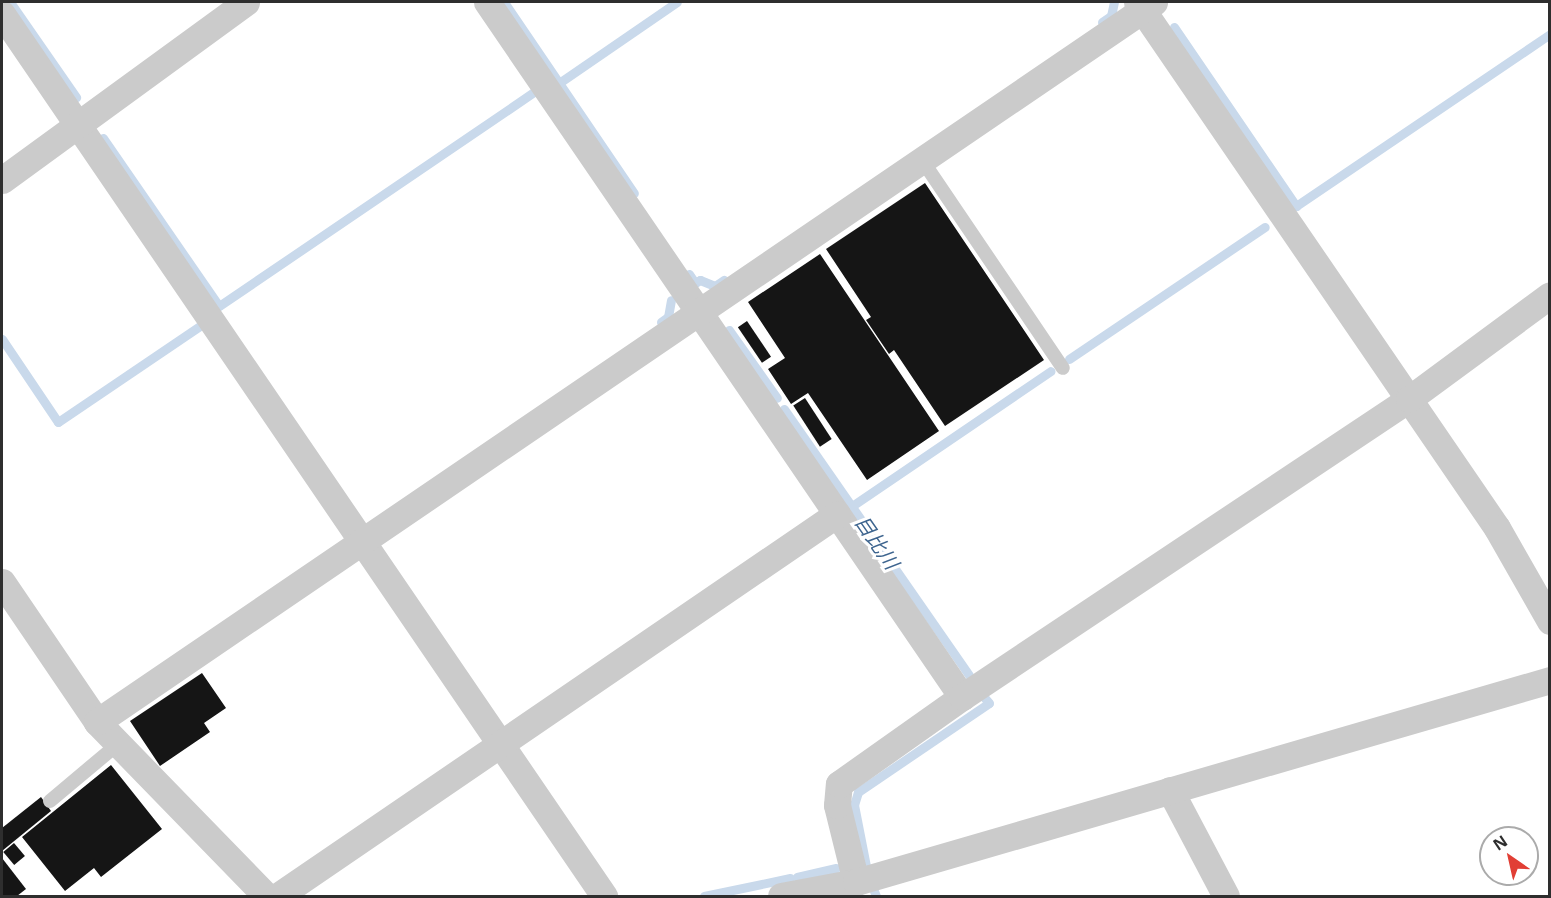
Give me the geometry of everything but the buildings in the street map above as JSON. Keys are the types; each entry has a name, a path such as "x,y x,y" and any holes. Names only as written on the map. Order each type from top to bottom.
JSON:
{"street":[{"path":"2,180 246,2"},
{"path":"486,2 963,697"},
{"path":"97,723 922,160 1145,4 1497,528 1550,621"},
{"path":"2,14 604,897"},
{"path":"856,882 837,805 839,784 963,697 1409,399 1550,295"},
{"path":"278,897 837,514"},
{"path":"2,582 97,723 266,897"},
{"path":"781,897 856,882 1550,680"},
{"path":"1170,790 1226,897"}],"lane":[{"path":"922,160 1064,368"},
{"path":"50,801 118,744"}],"waterway":[{"path":"10,2 76,97"},
{"path":"504,2 634,193"},
{"path":"559,83 677,2"},
{"path":"1102,22 1111,16 1114,2"},
{"path":"1174,27 1296,206 1550,34"},
{"path":"103,138 219,306 534,92"},
{"path":"1069,359 1265,227"},
{"path":"689,274 695,283 700,280 715,286 724,280"},
{"path":"661,322 668,317 671,300"},
{"path":"2,339 58,422 201,325"},
{"name":"目比川","path":"729,330 777,398"},
{"path":"852,506 1051,371"},
{"name":"目比川","path":"784,409 969,675"},
{"name":"目比川","path":"866,866 854,805 858,792 989,703 984,697"},
{"path":"797,877 836,868"},
{"path":"704,896 790,878"},
{"name":"目比川","path":"874,891 876,896"}]}
